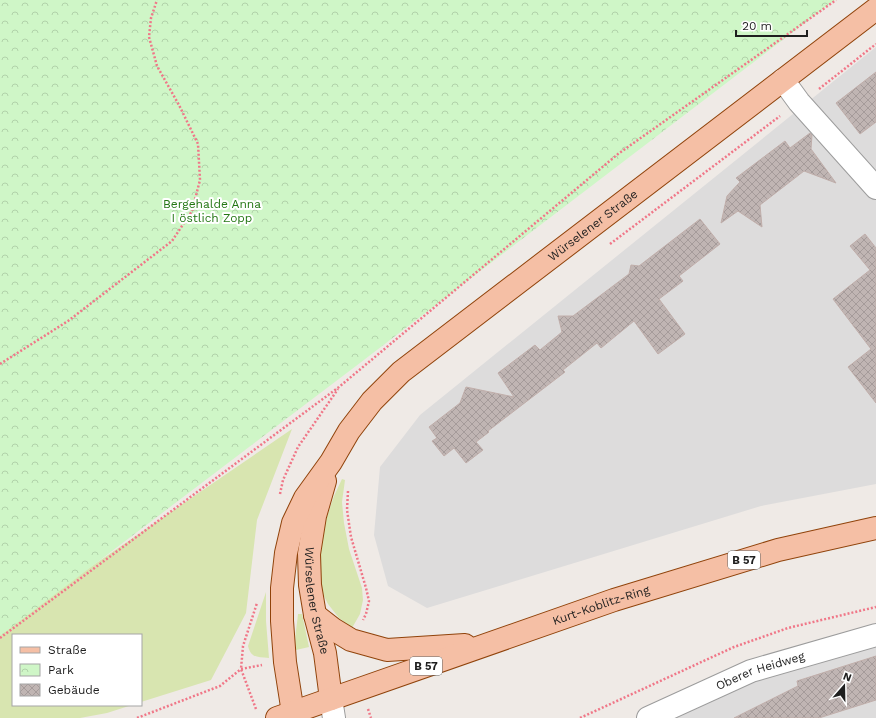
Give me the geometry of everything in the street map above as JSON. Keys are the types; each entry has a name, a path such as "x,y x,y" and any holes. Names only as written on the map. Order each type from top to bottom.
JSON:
{"main road":[{"name":"Würselener Straße","path":"280,715 285,662 282,621 282,588 286,553 293,523 305,498 331,462 349,431 372,401 401,372 876,9"},
{"name":"Würselener Straße","path":"331,462 315,516 309,554 310,585 315,615 325,653 333,709"},
{"name":"Kurt-Koblitz-Ring","path":"333,709 490,643 614,600 778,550 876,528"},
{"path":"315,615 333,629 351,640 388,650 490,643"},
{"name":"B 57","path":"280,715 333,709"}],"street":[{"path":"782,80 799,102 876,188"},
{"name":"Oberer Heidweg","path":"648,718 751,671 876,635"}],"path":[{"path":"0,364 68,321 172,241 192,211 200,180 198,144 179,105 157,66 149,37 151,18 157,0"},
{"path":"0,638 339,387 618,154 836,0"},
{"path":"610,244 799,102 816,91 876,44"},
{"path":"348,488 347,510 351,537 369,601 366,614 359,629 351,640"},
{"path":"137,718 220,686 241,669 280,715"}],"shaded area":[{"path":"876,47 876,484 761,506 427,608 388,586 374,535 380,467 420,415"},
{"path":"876,644 876,718 661,718 752,677"}],"green space":[{"name":"Bergehalde Anna I östlich Zopp","path":"0,0 835,0 0,636"},
{"path":"292,429 257,520 246,613 211,680 142,702 142,634 12,634 12,706 129,706 107,713 80,718 0,718 0,629"},
{"path":"342,479 345,480 342,502 344,523 349,549 362,588 363,600 360,614 352,628 339,618 328,604 321,590 317,573 320,537 334,496"},
{"path":"266,592 266,621 269,658 253,655 248,646"},
{"path":"298,614 302,614 309,647 296,650 295,636"}],"building":[{"path":"876,72 876,122 860,134 836,103"},
{"path":"810,133 812,135 811,149 836,183 804,171 760,205 762,227 738,211 721,223 727,196 740,182 736,178 785,141 790,148"},
{"path":"700,219 720,244 679,276 683,281 659,299 685,334 658,354 634,321 601,348 597,343 563,370 565,372 488,431 489,432 476,442 483,450 466,463 454,448 444,456 432,441 437,438 429,427 460,403 466,387 514,397 498,373 535,345 540,350 562,332 558,316 573,316 629,274 631,265 639,266"},
{"path":"865,234 876,248 876,403 848,367 871,349 833,299 870,270 850,246"},
{"path":"876,656 876,700 819,718 734,718 798,686 797,681"}]}
